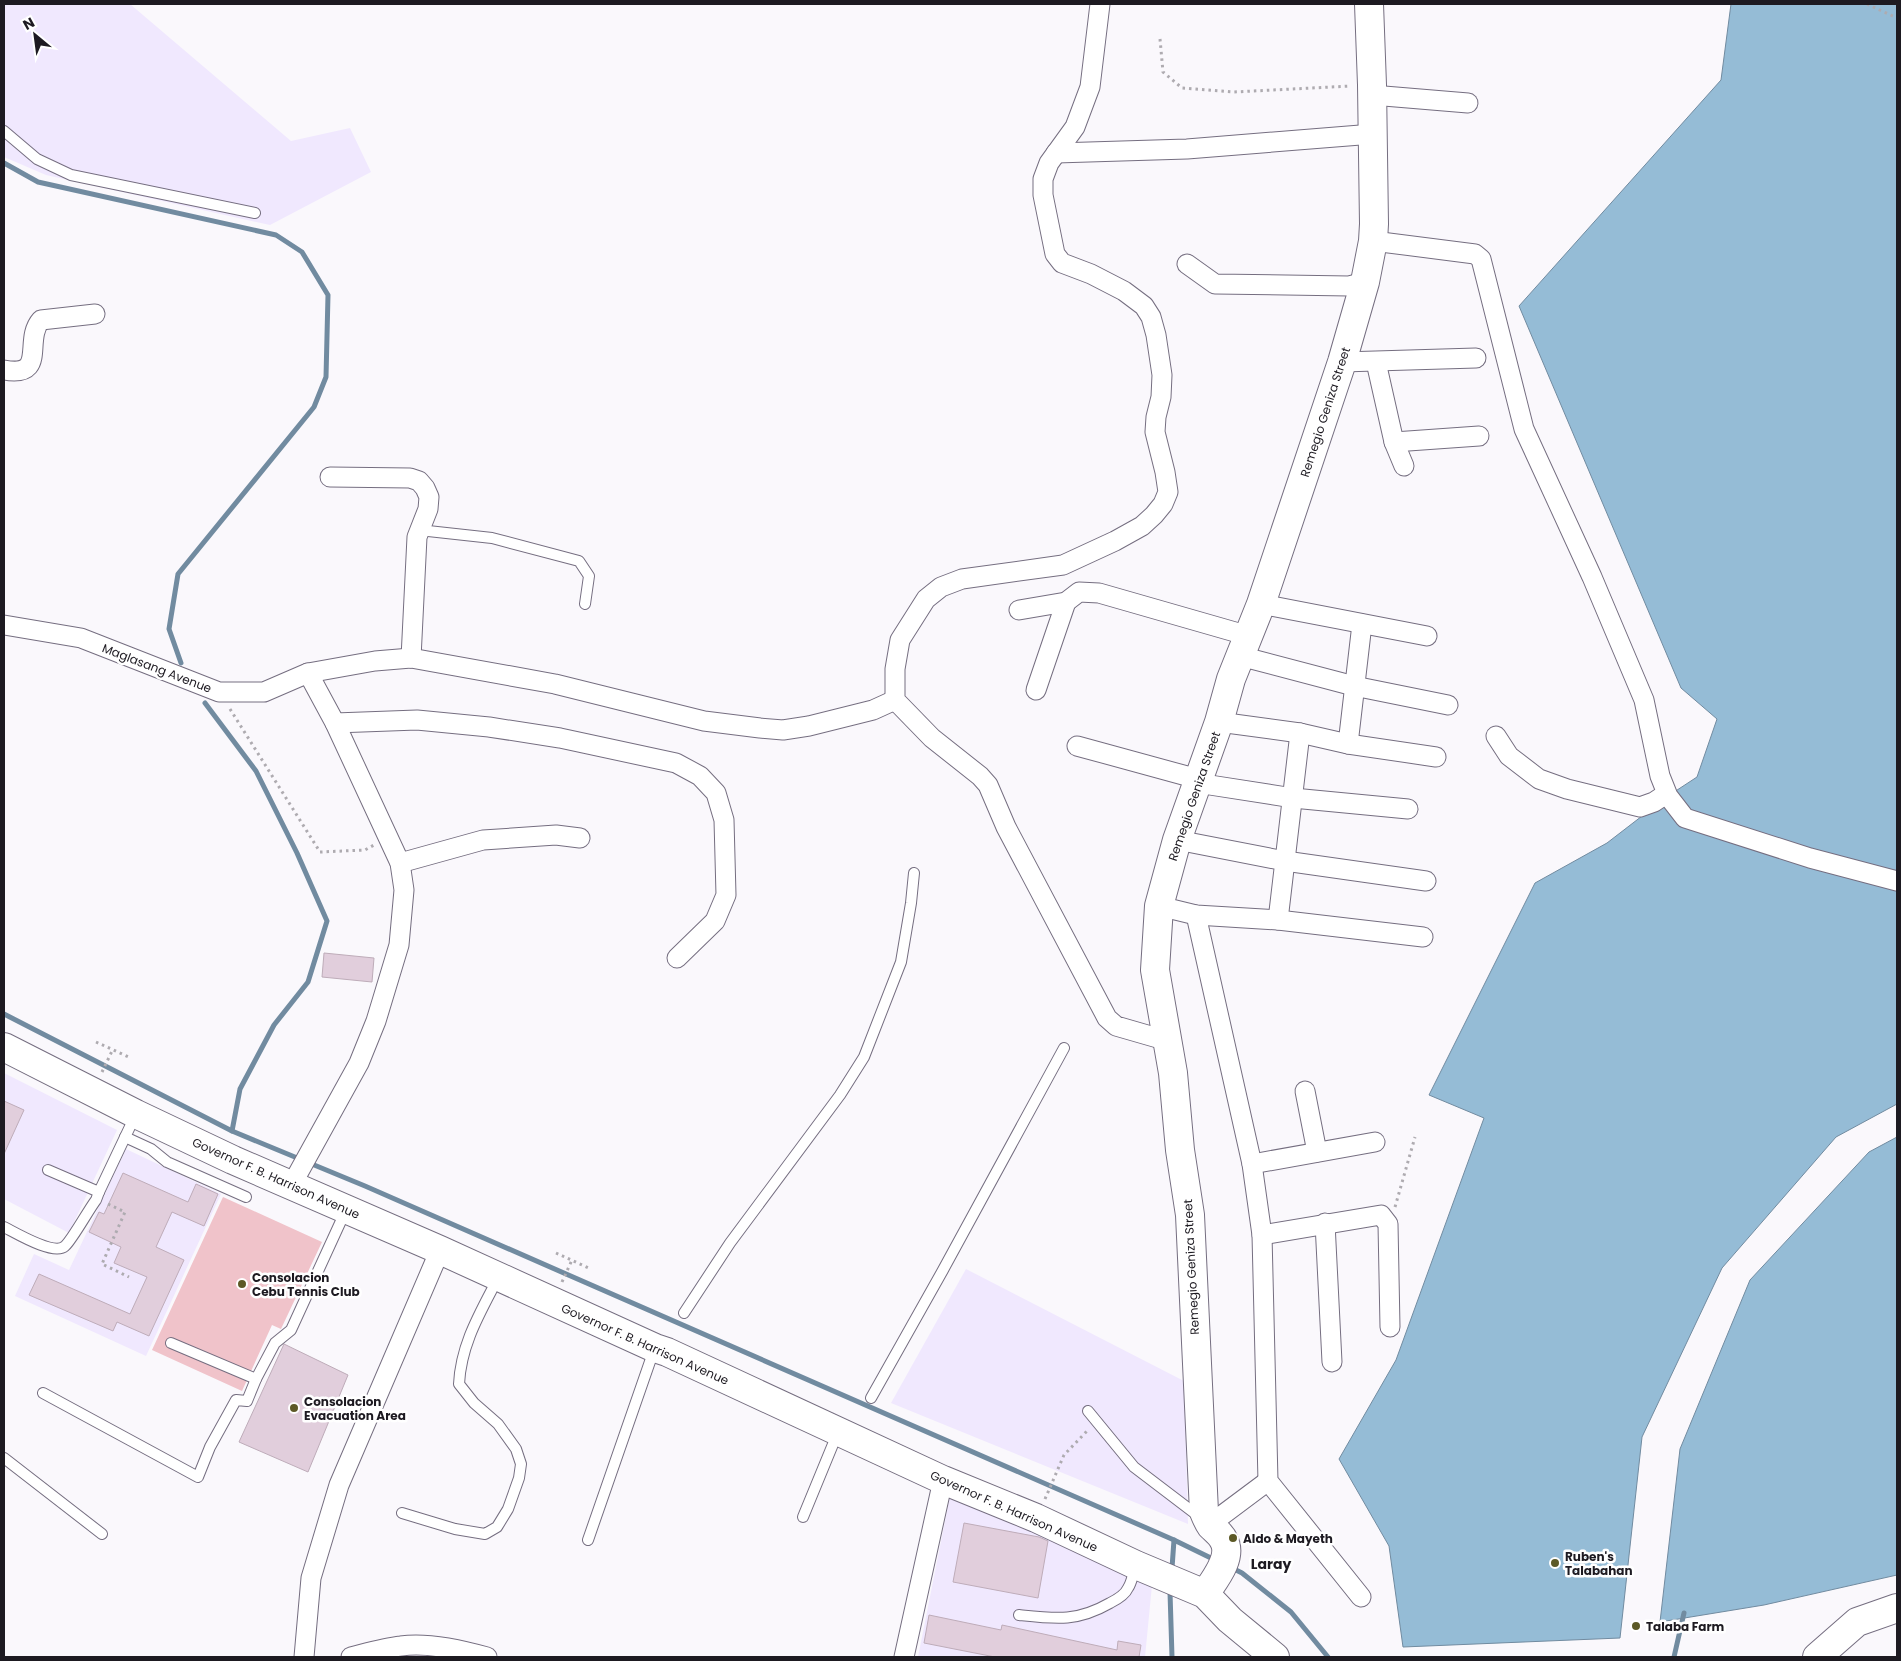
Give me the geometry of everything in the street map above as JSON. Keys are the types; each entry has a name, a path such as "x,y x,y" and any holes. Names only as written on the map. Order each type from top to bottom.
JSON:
{"street":[{"path":"1100,4 1090,87 1075,127 1049,163 1043,179 1043,195 1055,254 1062,263 1091,274 1124,291 1144,306 1151,317 1162,375 1161,397 1156,417 1155,432 1168,492 1163,504 1142,526 1062,565 962,579 941,587 926,599 900,640 896,669 895,700 932,738 980,776 988,785 1006,827 1107,1018 1116,1026 1168,1041"},
{"name":"Remegio Geniza Street","path":"1216,1575 1225,1541 1218,1531 1210,1525 1204,1512 1202,1495 1190,1216 1180,1150 1173,1073 1155,970 1160,906 1177,840 1219,722 1231,679 1261,604 1342,362 1366,282 1373,240 1373,134 1369,4"},
{"path":"1372,90 1468,103"},
{"path":"1056,153 1187,149 1373,134"},
{"path":"1373,240 1475,254 1481,259 1524,429 1592,577 1644,700 1660,776 1666,794 1684,818 1810,858 1897,881"},
{"path":"1187,264 1215,284 1349,286 1366,282"},
{"path":"4,370 17,373 26,369 32,363 35,327 41,320 95,314"},
{"path":"1342,362 1476,358"},
{"path":"1376,362 1394,442 1404,466"},
{"path":"1394,442 1479,436"},
{"path":"330,478 410,478 419,481 425,488 429,497 428,509 418,537 411,658"},
{"path":"1019,610 1066,602 1079,592 1099,593 1354,686 1448,705"},
{"path":"1036,690 1066,602"},
{"path":"1261,604 1428,636"},
{"path":"1348,744 1362,624"},
{"name":"Maglasang Avenue","path":"4,625 81,638 219,692 264,692 308,674 374,661 411,658 555,684 704,721 783,730 809,726 873,710 895,700"},
{"path":"301,1167 359,1064 376,1021 399,945 404,890 400,863 336,723 308,674"},
{"path":"336,723 417,720 489,727 560,738 676,763 700,776 716,794 724,820 726,895 715,921 677,958"},
{"path":"1219,722 1300,733 1348,744 1436,757"},
{"path":"1278,920 1300,733"},
{"path":"1496,736 1509,756 1539,779 1567,789 1640,807 1654,802 1666,794"},
{"path":"1077,746 1198,781 1293,798 1408,810"},
{"path":"400,863 483,840 556,835 580,838"},
{"path":"1177,840 1285,861 1426,880"},
{"path":"1160,906 1196,915 1278,920 1423,937"},
{"path":"1196,915 1252,1164 1262,1235 1268,1481 1361,1597"},
{"name":"Governor F. B. Harrison Avenue","path":"4,1047 130,1125 301,1167 346,1210 667,1352 943,1480 1038,1513 1136,1565 1216,1575 1230,1620 1275,1657"},
{"path":"1305,1090 1317,1152"},
{"path":"1252,1164 1375,1142"},
{"path":"1262,1235 1381,1215 1388,1224 1390,1327"},
{"path":"1325,1223 1332,1362"},
{"path":"304,1657 311,1578 339,1485 440,1250"},
{"path":"904,1657 943,1480"},
{"path":"1210,1525 1268,1481"},
{"path":"1817,1657 1857,1622 1897,1608"},
{"path":"351,1657 403,1645 436,1646 471,1652 487,1657"}],"lane":[{"path":"4,131 37,159 71,175 255,213"},
{"path":"419,530 492,538 579,561 588,576 585,604"},
{"path":"684,1313 730,1243 840,1095 864,1057 901,962 914,874"},
{"path":"871,1398 1064,1048"},
{"path":"4,1227 48,1248 57,1250 65,1246 96,1200 130,1125 151,1149 167,1162 246,1197"},
{"path":"48,1170 99,1192"},
{"path":"43,1393 198,1477 210,1447 236,1400 247,1401 275,1343 291,1330 346,1210"},
{"path":"402,1513 455,1528 485,1534 496,1528 508,1509 519,1478 521,1464 516,1449 498,1424 474,1403 459,1384 460,1366 468,1335 498,1278"},
{"path":"171,1343 256,1379"},
{"path":"588,1540 655,1348"},
{"path":"1088,1410 1134,1467 1210,1525"},
{"path":"803,1517 838,1431"},
{"path":"4,1458 102,1534"},
{"path":"1020,1615 1054,1619 1078,1618 1096,1612 1118,1599 1128,1589 1136,1565"}],"path":[{"path":"1867,4 1897,18"},
{"path":"1160,39 1163,72 1182,88 1234,92 1372,90"},
{"path":"219,692 320,852 365,850 388,839"},
{"path":"96,1042 112,1051 131,1058"},
{"path":"100,1076 112,1051"},
{"path":"1386,1219 1396,1205 1415,1137"},
{"path":"109,1204 125,1212 102,1264 129,1277"},
{"path":"556,1253 572,1262 591,1269"},
{"path":"560,1287 572,1262"},
{"path":"1038,1513 1064,1455 1097,1421"}],"shaded area":[{"path":"4,4 130,4 291,141 350,128 371,172 270,225 46,175 4,157"},
{"path":"4,1073 117,1130 69,1233 4,1199"},
{"path":"126,1149 221,1194 146,1356 15,1296 34,1254 69,1270"},
{"name":"Consolacion Cebu Tennis Club","path":"223,1197 322,1242 281,1329 272,1325 242,1391 152,1350"},
{"path":"966,1269 1184,1381 1188,1524 891,1403"},
{"path":"951,1491 1152,1585 1145,1657 918,1657"}],"water":[{"path":"1731,4 1897,4 1897,1104 1836,1137 1722,1268 1642,1437 1620,1638 1403,1647 1389,1546 1339,1459 1396,1360 1484,1118 1429,1095 1535,883 1607,843 1668,796 1697,777 1717,719 1681,688 1519,306 1721,80"},
{"path":"1897,1137 1897,1575 1764,1605 1660,1622 1680,1449 1750,1280 1869,1152"}],"building":[{"path":"324,953 374,958 372,982 322,977"},
{"path":"4,1101 24,1110 4,1154"},
{"path":"123,1173 188,1202 196,1184 218,1194 204,1226 172,1212 156,1247 184,1260 149,1336 117,1322 113,1331 29,1295 39,1274 130,1314 147,1277 114,1263 121,1247 89,1232 99,1212 104,1214"},
{"name":"Consolacion Evacuation Area","path":"284,1344 348,1375 308,1472 239,1442"},
{"path":"964,1523 1039,1537 1048,1541 1038,1598 953,1582"},
{"path":"929,1615 1001,1630 1002,1625 1117,1650 1118,1641 1141,1645 1139,1657 995,1657 924,1643"}],"waterway":[{"path":"4,163 38,182 276,235 302,252 328,295 326,377 314,407 178,574 169,629 181,663"},
{"path":"205,703 256,771 297,853 327,921 308,982 274,1025 240,1089 232,1131"},
{"path":"4,1014 232,1131 365,1186 1174,1540 1215,1560"},
{"path":"1172,1568 1174,1540"},
{"path":"1230,1567 1242,1573 1291,1612 1328,1657"},
{"path":"1170,1592 1172,1657"},
{"path":"1674,1657 1684,1613"}],"place":[{"name":"Consolacion Cebu Tennis Club","path":"242,1284"},
{"name":"Consolacion Evacuation Area","path":"294,1408"},
{"name":"Aldo & Mayeth","path":"1233,1538"},
{"name":"Ruben's Talabahan","path":"1555,1563"},
{"name":"Talaba Farm","path":"1636,1626"}],"district":[{"name":"Laray","path":"1271,1564"}]}
